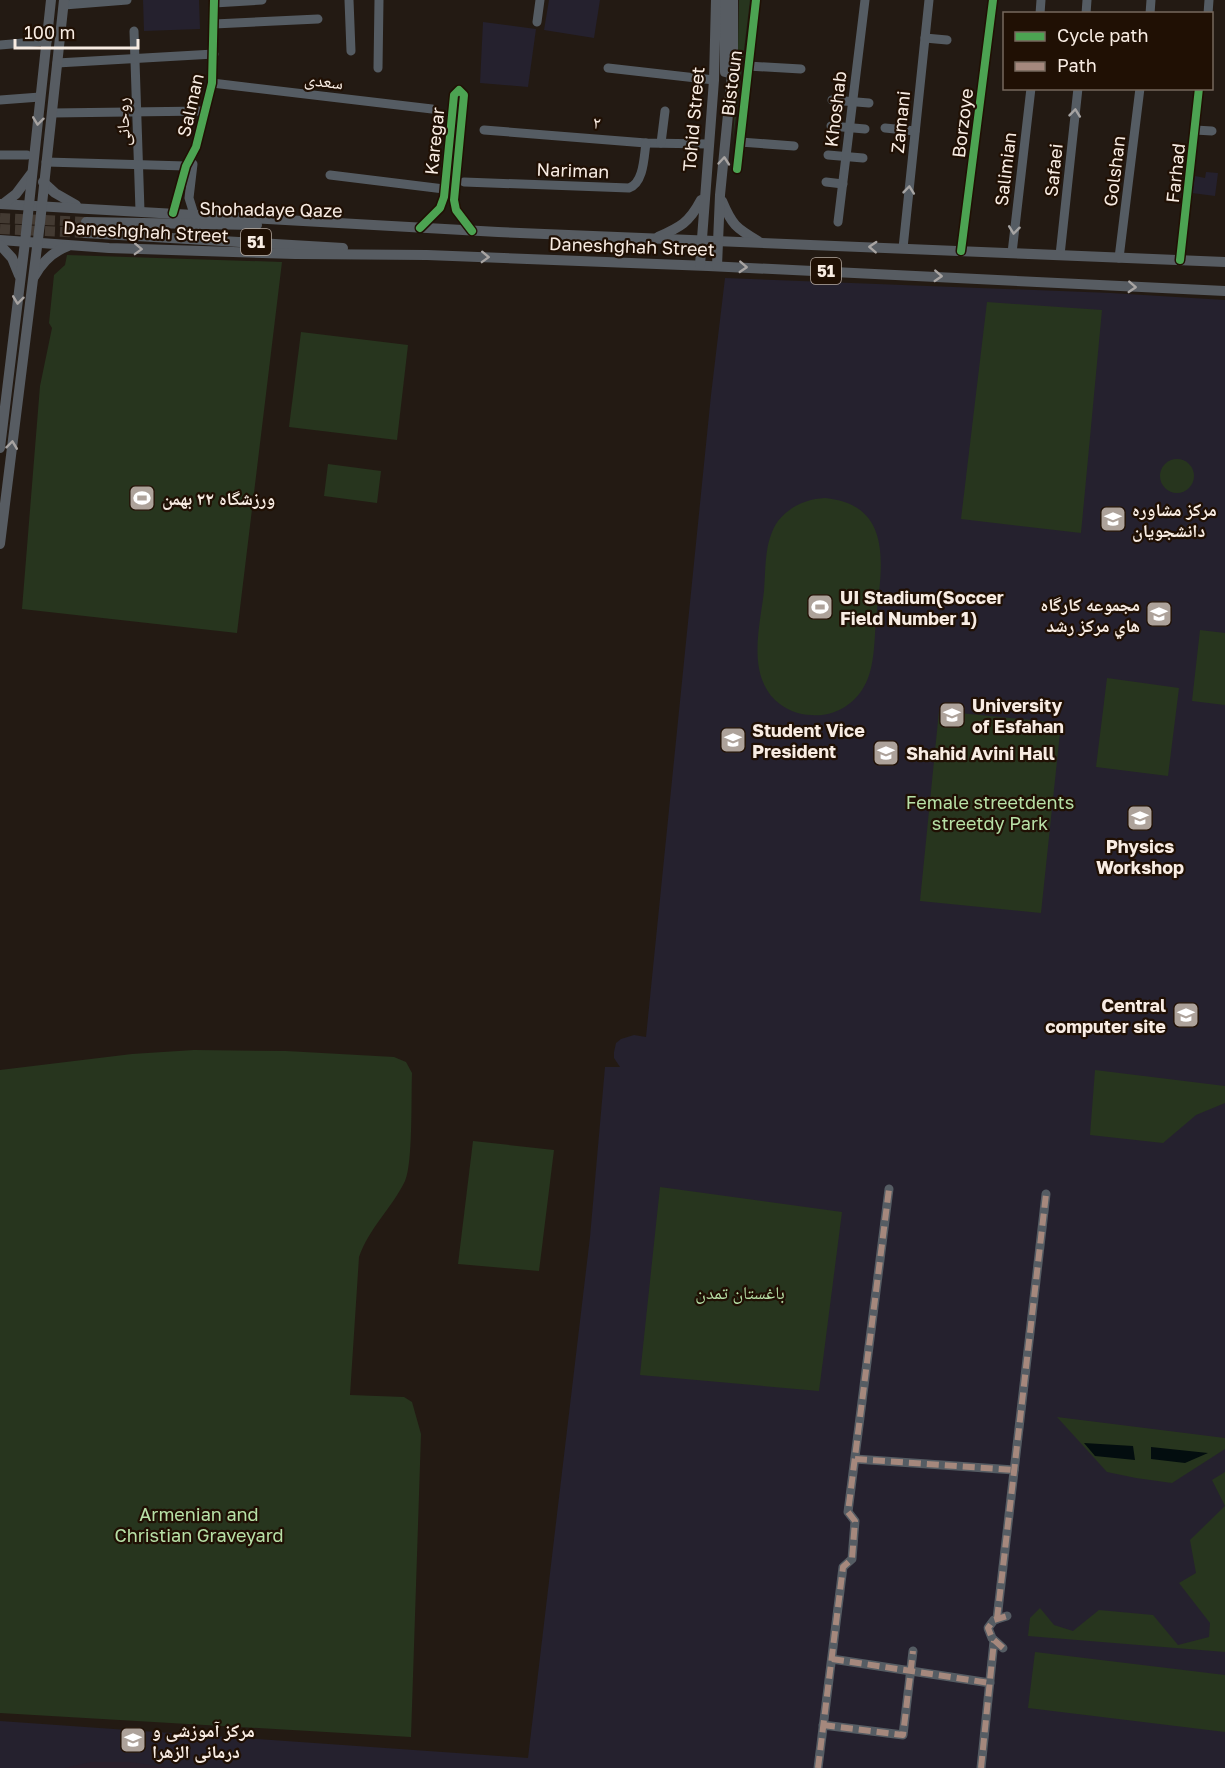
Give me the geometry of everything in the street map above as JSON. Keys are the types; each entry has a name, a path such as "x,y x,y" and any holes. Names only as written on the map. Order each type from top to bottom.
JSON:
{"main road":[{"path":"0,544 26,280 25,242 30,192 30,155 40,97 51,0"},
{"name":"Tohid Street","path":"700,265 714,80 716,0"},
{"path":"725,0 725,72 729,73 732,68"},
{"name":"Tohid Street","path":"717,266 720,195 732,68 733,0"},
{"path":"0,448 26,280 40,223 64,2"},
{"path":"1,204 16,194 31,174"},
{"path":"30,192 35,198 42,194 82,207"},
{"path":"1,204 29,204 42,194"},
{"name":"Daneshghah Street","path":"42,194 82,207 472,231 701,240"},
{"path":"655,238 681,226 693,216 704,194"},
{"path":"720,195 729,218 737,228 759,241"},
{"path":"109,248 102,238 100,228 102,218 113,209"},
{"name":"Shohadaye Qaze","path":"86,222 420,228"},
{"name":"Shohadaye Qaze","path":"85,233 307,245 427,255"},
{"name":"Daneshghah Street","path":"0,240 109,248 295,254 427,255 700,265 1225,291"},
{"name":"51","path":"701,240 719,240"},
{"name":"Daneshghah Street","path":"719,240 1225,262"},
{"path":"0,245 12,258 26,280"},
{"path":"26,280 56,250 68,245"}],"street":[{"path":"64,2 126,0"},
{"path":"214,1 262,0"},
{"path":"349,0 351,51"},
{"path":"378,68 379,0"},
{"path":"537,22 540,0"},
{"name":"Bistoun","path":"736,169 756,0"},
{"name":"Khoshab","path":"838,222 865,0"},
{"name":"Zamani","path":"903,248 929,0"},
{"name":"Borzoye","path":"961,250 993,0"},
{"name":"Salman","path":"173,213 186,166 196,147 212,83 214,1"},
{"path":"214,24 318,18"},
{"name":"روحانی","path":"134,31 140,211"},
{"path":"925,38 947,39"},
{"path":"0,45 47,41"},
{"path":"57,63 214,54"},
{"path":"748,66 801,69"},
{"path":"608,68 714,80"},
{"name":"سعدی","path":"212,83 432,109"},
{"name":"Karegar","path":"420,228 440,208 454,95 459,90 465,95 454,200 456,210 472,231"},
{"name":"Salimian","path":"1012,253 1031,90"},
{"name":"Safaei","path":"1060,255 1078,90"},
{"name":"Golshan","path":"1119,258 1140,90"},
{"name":"Farhad","path":"1180,260 1199,90"},
{"path":"0,100 40,97"},
{"path":"832,100 869,103"},
{"path":"51,113 205,111"},
{"path":"661,143 665,111"},
{"path":"831,126 865,129"},
{"path":"885,128 915,131"},
{"name":"۲","path":"484,130 646,143 708,144"},
{"path":"1195,130 1212,131"},
{"path":"740,142 794,146"},
{"name":"Nariman","path":"464,182 630,188 639,181 646,143"},
{"path":"178,198 179,204 185,206 189,198 196,147"},
{"path":"0,155 30,155"},
{"path":"828,155 863,158"},
{"path":"46,162 186,166"},
{"path":"330,175 444,189"},
{"path":"826,183 843,184"},
{"path":"189,198 194,214"},
{"path":"818,1768 843,1568 852,1559 855,1521 848,1512 889,1190"},
{"path":"1004,1648 994,1641 988,1628 990,1624 1002,1617 1014,1470 1046,1194"},
{"path":"855,1459 1014,1470"},
{"path":"981,1768 994,1641"},
{"path":"824,1725 903,1735 913,1651"},
{"path":"832,1659 990,1683"}],"shaded area":[{"path":"143,0 199,0 200,29 144,31"},
{"path":"549,0 600,0 594,38 544,30"},
{"path":"483,22 536,29 528,87 480,83"},
{"path":"1206,172 1218,173 1215,196 1192,193 1195,176 1205,178"},
{"name":"University of Esfahan","path":"725,278 1111,293 1225,300 1225,1768 0,1768 0,1721 528,1758 590,1237 605,1067 620,1067 614,1058 614,1052 616,1043 621,1039 634,1035 646,1037 711,395"},
{"path":"1084,1443 1133,1446 1135,1460 1095,1456"},
{"path":"1151,1447 1208,1453 1185,1463 1151,1459"},
{"path":"91,1762 130,1762 170,1768 65,1768"}],"green space":[{"path":"739,0 750,0 733,141 738,49"},
{"name":"ورزشگاه ۲۲ بهمن","path":"67,255 282,262 237,633 22,609 40,386 52,328 49,323 54,275 65,265"},
{"path":"987,302 1102,310 1081,533 961,519"},
{"path":"301,332 408,345 397,440 289,427"},
{"path":"1177,459 1189,464 1194,476 1189,488 1177,493 1165,488 1160,476 1165,464"},
{"path":"328,464 381,471 377,503 324,496"},
{"name":"UI Stadium(Soccer Field Number 1)","path":"825,498 848,503 864,513 874,526 881,561 880,581 873,656 862,690 840,710 826,714 807,715 783,706 766,689 758,662 758,633 766,555 773,529 793,507"},
{"path":"1200,630 1225,633 1225,705 1192,701"},
{"path":"1107,678 1179,688 1168,776 1096,767"},
{"name":"Female streetdents streetdy Park","path":"939,711 1061,723 1041,913 920,901"},
{"name":"Armenian and Christian Graveyard","path":"194,1050 286,1051 394,1057 406,1062 412,1073 408,1172 400,1191 369,1237 359,1257 350,1395 404,1397 412,1402 421,1434 411,1737 0,1713 0,1070 132,1054"},
{"path":"1095,1070 1225,1086 1225,1103 1196,1115 1163,1143 1090,1135"},
{"path":"473,1141 554,1150 539,1271 458,1264"},
{"name":"باغستان تمدن","path":"660,1187 842,1212 819,1391 640,1375"},
{"path":"1057,1417 1225,1438 1225,1449 1172,1483 1136,1478 1107,1472"},
{"path":"1225,1472 1225,1506 1212,1480"},
{"path":"1225,1506 1225,1652 1028,1636 1030,1618 1040,1608 1054,1625 1073,1631 1099,1610 1153,1615 1178,1645 1209,1637 1210,1623 1179,1583 1196,1573 1190,1540"},
{"path":"1035,1652 1225,1675 1225,1732 1028,1708"}],"tunnel":[{"path":"0,218 86,222"},
{"path":"0,229 85,233"}],"marked path":[{"path":"818,1768 843,1567 852,1559 855,1521 848,1512 889,1189"},
{"path":"997,1619 1046,1194"},
{"path":"855,1459 1014,1470"},
{"path":"1003,1648 992,1638 988,1628 994,1620 1007,1616"},
{"path":"981,1768 994,1641"},
{"path":"823,1725 903,1735 913,1651"},
{"path":"832,1659 990,1683"}],"cycle path":[{"path":"173,213 186,166 196,147 212,83 214,0"},
{"path":"737,169 756,0"},
{"path":"961,251 993,0"},
{"path":"420,228 440,208 444,197 454,95 459,90 464,95 454,200 456,210 472,231"},
{"path":"1180,260 1199,90"}],"place":[{"name":"ورزشگاه ۲۲ بهمن","path":"142,498"},
{"name":"مرکز مشاوره دانشجویان","path":"1113,519"},
{"name":"UI Stadium(Soccer Field Number 1)","path":"820,607"},
{"name":"مجموعه کارگاه هاي مرکز رشد","path":"1159,614"},
{"name":"University of Esfahan","path":"952,715"},
{"name":"Student Vice President","path":"733,740"},
{"name":"Shahid Avini Hall","path":"886,753"},
{"name":"Physics Workshop","path":"1140,818"},
{"name":"Central computer site","path":"1186,1015"},
{"name":"مرکز آموزشی و درمانی الزهرا","path":"133,1740"}]}
